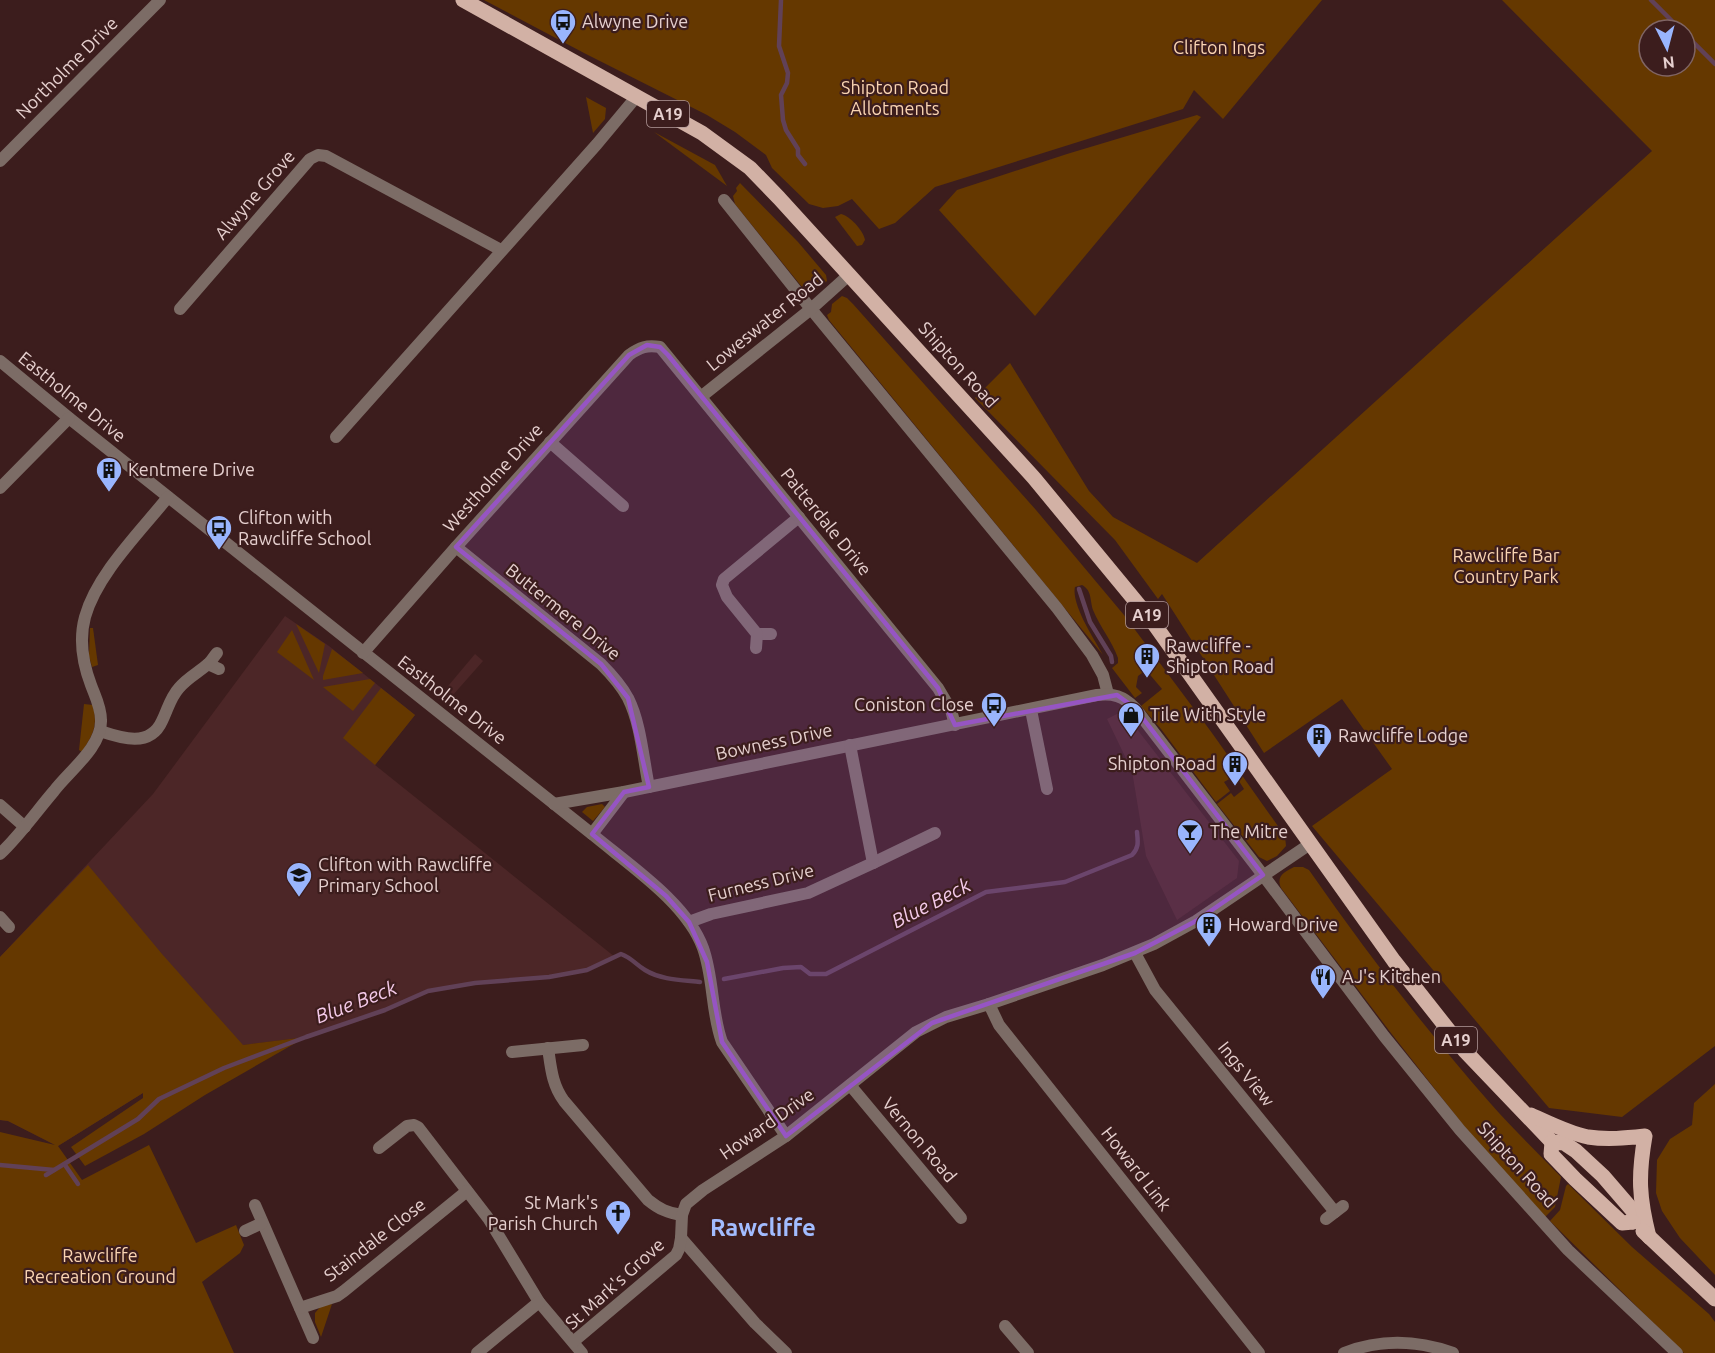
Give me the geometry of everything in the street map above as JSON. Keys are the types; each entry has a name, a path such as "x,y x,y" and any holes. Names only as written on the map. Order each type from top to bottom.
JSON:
{"main road":[{"name":"Shipton Road","path":"463,0 702,133 750,168 850,274 1034,478 1152,621 1394,961 1465,1051 1552,1142 1564,1143 1603,1176 1634,1212 1633,1222"},
{"path":"1525,1113 1587,1137 1645,1136 1640,1185 1641,1207 1649,1237"},
{"name":"Shipton Road","path":"1552,1142 1551,1154 1575,1179 1622,1222 1633,1222 1715,1299"},
{"path":"1575,1179 1590,1180 1603,1176"}],"street":[{"name":"Northolme Drive","path":"0,161 160,0"},
{"path":"336,436 638,96"},
{"name":"Alwyne Grove","path":"180,309 310,159 318,155 326,156 501,250"},
{"path":"724,200 1057,608 1092,655 1108,694"},
{"name":"Loweswater Road","path":"702,396 811,309 850,274"},
{"name":"Westholme Drive","path":"363,653 629,355 647,345 660,346"},
{"name":"Patterdale Drive","path":"660,346 939,688 951,710 955,725"},
{"name":"Eastholme Drive","path":"0,361 592,834 666,896 689,922 703,948 711,983 717,1028 723,1042 786,1136"},
{"path":"0,488 69,418"},
{"path":"550,442 623,506"},
{"path":"0,854 85,757 100,731 99,709 83,657 84,620 90,601 101,582 168,497"},
{"path":"756,648 757,634 727,597 722,585 724,579 799,517"},
{"name":"Buttermere Drive","path":"456,547 613,675 628,698 633,711 649,787"},
{"path":"757,634 771,634"},
{"path":"100,731 133,740 146,738 157,731 171,698 180,686 213,667 218,653"},
{"name":"Bowness Drive","path":"554,804 624,792 1108,694"},
{"name":"Shipton Road","path":"1108,694 1117,695 1135,708 1384,1036 1460,1130 1568,1250 1677,1353"},
{"path":"1031,710 1047,789"},
{"path":"850,745 873,863"},
{"path":"592,834 624,792"},
{"path":"0,805 25,827"},
{"name":"Furness Drive","path":"689,922 711,914 808,893 935,833"},
{"name":"Howard Drive","path":"682,1215 686,1204 703,1190 786,1136 885,1056 924,1028 946,1017 1135,953 1196,921 1310,844"},
{"path":"0,918 9,927"},
{"name":"Ings View","path":"1135,953 1155,990 1334,1213"},
{"name":"Howard Link","path":"989,1004 999,1025 1259,1353"},
{"path":"512,1052 583,1045"},
{"path":"548,1048 556,1092 648,1200 665,1211 682,1215 681,1238 755,1323 786,1353"},
{"name":"Vernon Road","path":"850,1085 961,1218"},
{"path":"379,1148 407,1126 418,1127 488,1218 539,1302 573,1342"},
{"name":"Staindale Close","path":"300,1308 337,1296 467,1191"},
{"path":"255,1206 313,1338"},
{"path":"245,1231 262,1223"},
{"name":"St Mark's Grove","path":"582,1353 573,1342 670,1261 679,1249 681,1238"},
{"path":"477,1353 539,1302"},
{"path":"1005,1326 1028,1353"},
{"path":"1344,1353 1396,1342 1427,1346 1453,1353"}],"highlighted area":[{"path":"647,345 660,347 668,355 938,688 955,725 1117,695 1135,708 1263,875 1196,921 1135,953 932,1023 786,1136 722,1042 707,962 689,922 666,896 592,834 624,792 649,787 628,698 601,664 456,547 629,355"}],"shaded area":[{"name":"Clifton with Rawcliffe Primary School","path":"285,616 329,646 415,715 375,765 615,957 587,970 549,977 475,983 429,991 385,1010 306,1037 244,1045 143,1093 58,1146 8,1121 0,1120 0,957 153,794"},
{"path":"475,654 483,661 445,704 438,698"},
{"path":"1123,711 1239,861 1237,878 1177,920 1146,856 1132,771 1107,719"}],"green space":[{"name":"Shipton Road Allotments","path":"484,0 1322,0 1223,119 1194,90 1183,109 935,187 895,223 879,229 852,199 838,206 823,208 809,204 772,168 766,155 735,132 707,115"},
{"name":"Rawcliffe Bar Country Park","path":"1502,0 1715,0 1715,1046 1622,1117 1549,1108 1312,826 1392,769 1342,699 1264,753 1162,594 1158,599 1115,540 975,398 1010,363 1089,491 1113,517 1197,563 1652,151"},
{"path":"586,97 606,108 605,119 593,133"},
{"path":"1197,115 1201,117 1035,316 939,210 957,190"},
{"path":"654,132 715,165 727,186"},
{"path":"740,183 798,242 826,275 827,281 817,289 805,284 802,287 735,204 733,196"},
{"path":"841,214 852,220 859,228 865,240 862,245 857,246 835,217"},
{"path":"842,296 853,304 1036,510 1124,615 1285,836 1286,846 1277,856 1267,861 1259,857 1217,804 1231,793 1234,797 1244,789 1237,778 1224,782 1230,791 1216,802 1141,706 1162,689 1146,670 1138,676 1136,687 1142,693 1135,698 1112,668 1118,663 1118,658 1093,610 1088,590 1082,585 1075,587 1076,603 1103,655 829,320 827,315 831,312 832,304"},
{"path":"296,624 325,644 319,673"},
{"path":"90,628 93,628 98,665 92,667 89,656"},
{"path":"292,630 314,680 277,652"},
{"path":"332,649 363,673 323,680"},
{"path":"370,679 375,683 353,711 323,687"},
{"path":"381,688 415,715 375,765 343,738"},
{"path":"84,704 93,705 95,725 82,752 79,750"},
{"path":"602,804 605,807 593,821 582,812 587,807"},
{"name":"Rawcliffe Recreation Ground","path":"88,865 162,954 243,1045 306,1037 205,1095 144,1134 85,1166 71,1147 143,1098 143,1093 58,1146 82,1180 149,1145 196,1243 236,1225 244,1245 240,1253 202,1282 234,1353 0,1353 0,1132 55,1145 8,1121 0,1120 0,957"},
{"path":"1294,867 1309,870 1374,960 1443,1048 1499,1113 1561,1177 1555,1207 1545,1217 1464,1126 1281,888 1280,877"},
{"path":"1715,1084 1715,1275 1680,1238 1662,1211 1656,1193 1657,1160 1670,1139 1692,1125 1694,1103"},
{"path":"1568,1184 1632,1247 1709,1314 1715,1322 1715,1353 1684,1353 1550,1221 1560,1210"},
{"path":"332,1304 321,1337 315,1322 315,1313 321,1306"}],"waterway":[{"name":"Blue Beck","path":"781,0 779,46 788,73 787,83 781,95 783,120 786,130 798,149 798,155 805,164"},
{"path":"1651,0 1669,18"},
{"path":"1697,46 1715,64"},
{"name":"Blue Beck","path":"1079,589 1090,622 1111,656 1112,662"},
{"name":"Blue Beck","path":"724,979 801,967 810,974 826,974 986,892 1065,882 1132,855 1138,845 1137,832"},
{"name":"Blue Beck","path":"46,1175 138,1119 159,1099 224,1068 385,1010 428,991 475,983 549,977 587,970 621,954 658,976 700,982"},
{"path":"0,1165 54,1170"},
{"path":"65,1165 78,1184"}],"place":[{"name":"Alwyne Drive","path":"563,45"},
{"name":"Kentmere Drive","path":"109,493"},
{"name":"Clifton with Rawcliffe School","path":"219,551"},
{"name":"Rawcliffe - Shipton Road","path":"1147,679"},
{"name":"Coniston Close","path":"994,728"},
{"name":"Tile With Style","path":"1131,738"},
{"name":"Rawcliffe Lodge","path":"1319,759"},
{"name":"Shipton Road","path":"1235,787"},
{"name":"The Mitre","path":"1190,855"},
{"name":"Clifton with Rawcliffe Primary School","path":"299,898"},
{"name":"Howard Drive","path":"1209,948"},
{"name":"AJ's Kitchen","path":"1323,1000"},
{"name":"St Mark's Parish Church","path":"618,1236"}],"district":[{"name":"Rawcliffe","path":"763,1228"}],"park label":[{"name":"Clifton Ings","path":"1219,48"}]}
